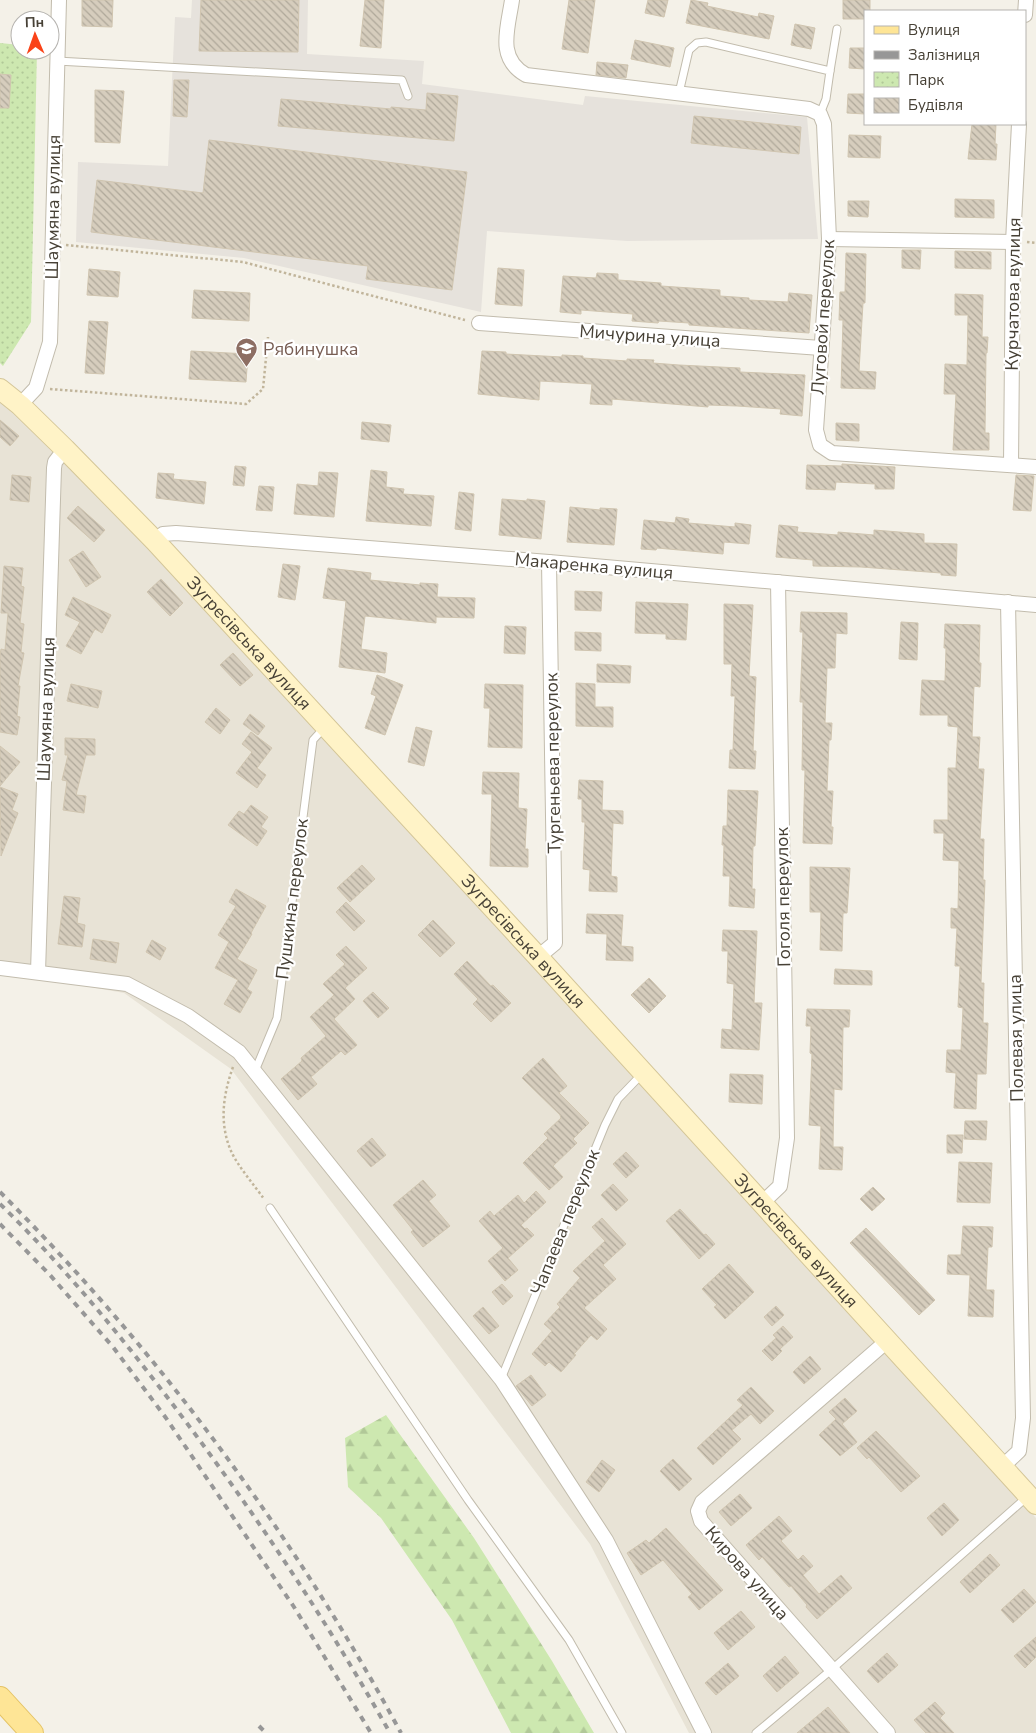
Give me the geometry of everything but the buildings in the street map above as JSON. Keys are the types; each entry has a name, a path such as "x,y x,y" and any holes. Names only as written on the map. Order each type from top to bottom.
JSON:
{"main road":[{"path":"0,1698 32,1733"}],"street":[{"name":"Шаумяна вулиця","path":"20,405 36,388 50,342 59,0"},
{"path":"512,0 505,44 511,61 517,70 526,74 809,109 820,114"},
{"name":"Луговой переулок","path":"820,114 824,124 828,239 816,430 820,445 832,453 1036,467"},
{"name":"Курчатова вулиця","path":"1011,465 1013,242 1019,125"},
{"path":"828,239 1013,242"},
{"name":"Мичурина улица","path":"479,323 821,348"},
{"name":"Зугресівська вулиця","path":"0,389 20,405 65,449 155,541 538,957 1032,1500"},
{"name":"Шаумяна вулиця","path":"38,972 54,468 55,462 65,449"},
{"name":"Макаренка вулиця","path":"155,541 163,534 176,533 549,562 1036,605"},
{"name":"Тургеньева переулок","path":"538,957 555,942 549,562"},
{"name":"Гоголя переулок","path":"761,1204 780,1186 787,1138 778,582"},
{"name":"Полевая улица","path":"1002,1467 1019,1451 1022,1418 1008,602"},
{"path":"0,968 127,984 188,1016 239,1052 501,1379 606,1540 704,1733"},
{"name":"Кирова улица","path":"887,1341 702,1502 698,1511 701,1521 888,1733"}],"lane":[{"path":"820,114 826,99 837,29"},
{"path":"679,93 689,50 697,43 706,42 830,71"},
{"path":"57,61 402,80 408,96"},
{"name":"Пушкина переулок","path":"255,1072 277,1018 313,740 326,727"},
{"name":"Чапаева переулок","path":"501,1379 604,1125 618,1099 643,1072"},
{"path":"270,1208 468,1500 569,1640 622,1733"},
{"path":"756,1733 1032,1500"}],"path":[{"path":"52,244 243,262 479,323"},
{"path":"36,388 246,404 263,389 268,337"},
{"path":"239,1052 226,1087 222,1118 231,1151 270,1208"}],"shaded area":[{"path":"192,0 308,0 307,54 424,61 422,84 583,105 585,96 807,117 818,239 627,241 487,231 481,312 244,258 76,242 78,162 168,166 175,17 191,18"},
{"path":"0,396 206,607 1036,1518 1036,1733 689,1733 590,1544 231,1069 124,993 0,971"}],"green space":[{"path":"0,43 10,44 10,60 37,60 31,322 3,366 0,363"},
{"path":"386,1415 474,1538 552,1661 594,1733 511,1733 452,1620 381,1518 348,1487 345,1438"}],"railway":[{"path":"0,1192 58,1252 114,1315 220,1448 316,1588 360,1660 401,1733"},
{"path":"0,1204 53,1259 104,1317 198,1438 298,1582 390,1733"},
{"path":"0,1224 50,1275 113,1347 166,1418 294,1607 371,1733"},
{"path":"259,1726 266,1733"}],"place":[{"name":"Рябинушка","path":"247,368"}]}
